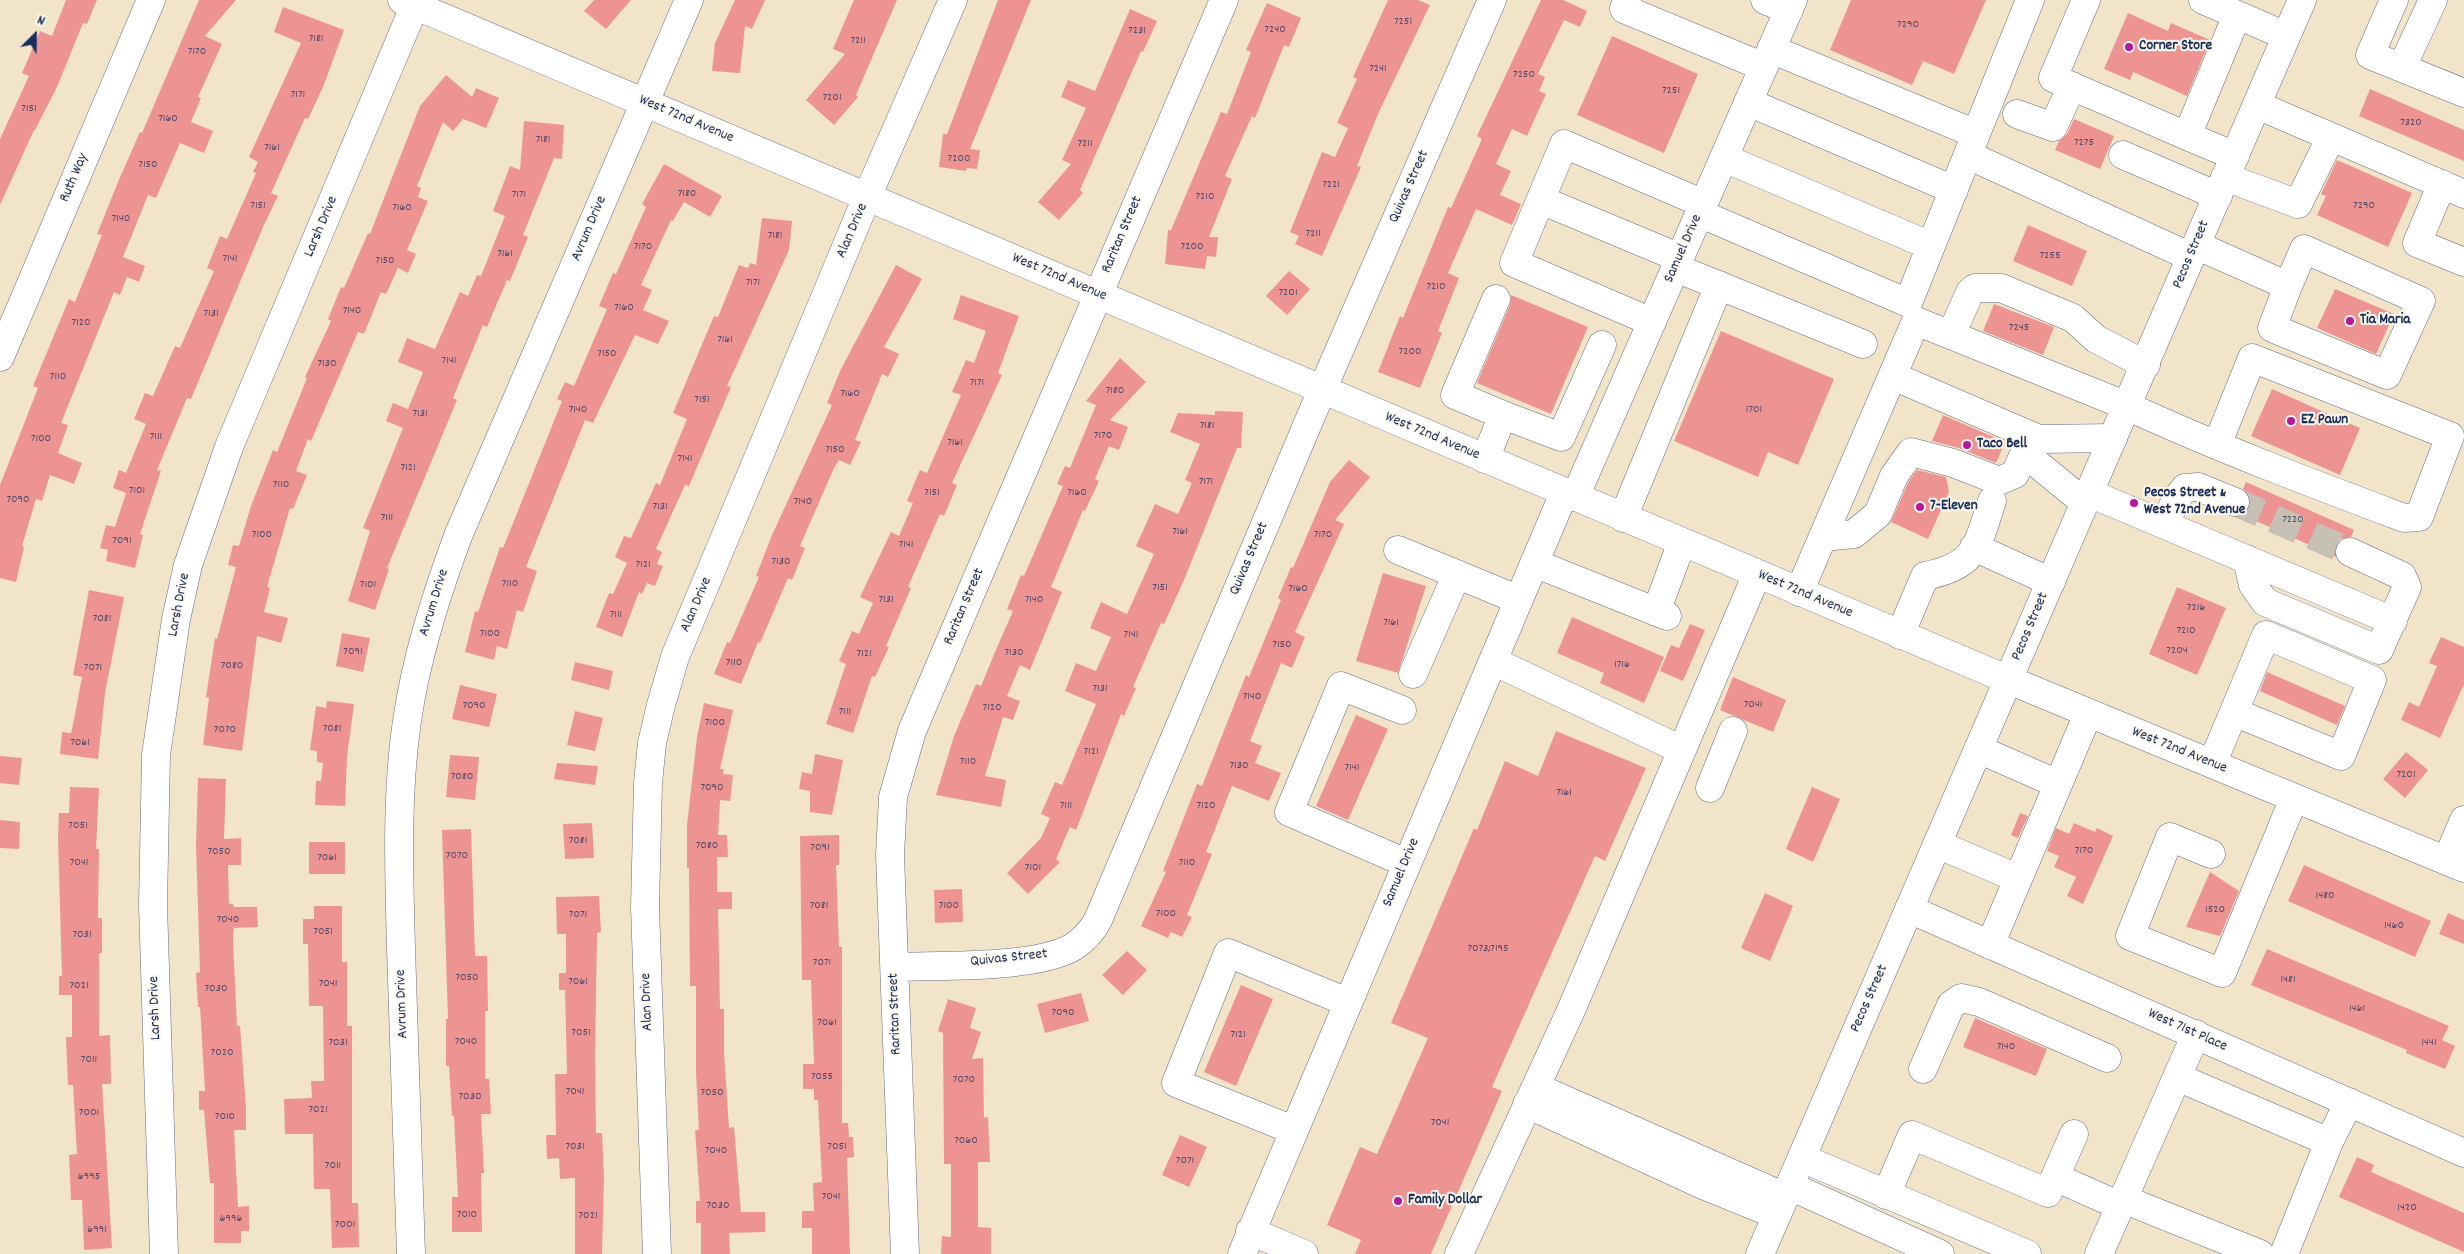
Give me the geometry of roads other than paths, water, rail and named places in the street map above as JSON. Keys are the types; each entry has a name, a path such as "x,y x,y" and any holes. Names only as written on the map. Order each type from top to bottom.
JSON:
{"street":[{"name":"Ruth Way","path":"0,357 151,0"},
{"name":"Avrum Drive","path":"411,1254 399,851 402,773 407,721 420,657 437,592 458,536 689,0"},
{"name":"Alan Drive","path":"657,1254 644,907 648,783 652,744 661,704 675,657 867,197 954,0"},
{"name":"Raritan Street","path":"905,1254 891,820 893,797 916,722 1224,0"},
{"name":"Quivas Street","path":"895,967 1036,960 1072,948 1091,931 1098,920 1322,390 1492,0"},
{"path":"1627,0 1624,9 1767,58 1972,144 2194,251 2288,286"},
{"path":"1652,322 1514,263 1564,144 1908,303 2030,0"},
{"path":"2086,0 2053,78 2187,136 2226,176"},
{"path":"2203,0 2286,36"},
{"name":"Pecos Street","path":"1760,1254 2146,365 2302,0"},
{"path":"2394,0 2370,54 2464,93"},
{"path":"2402,67 2433,0"},
{"name":"West 72nd Avenue","path":"412,2 644,103 1900,635 2455,864"},
{"name":"Larsh Drive","path":"164,1254 153,905 156,755 176,619 188,565 229,447 412,2"},
{"name":"Samuel Drive","path":"1246,1242 1534,563 1570,495 1652,322 1702,209 1767,58 1782,3"},
{"path":"2187,136 2237,15"},
{"path":"2017,114 2053,127 2072,86"},
{"path":"1748,102 1954,190"},
{"path":"2257,105 2453,189 2417,243 2464,262"},
{"path":"2123,155 2226,176 2298,204 2331,137"},
{"path":"1724,158 1931,246"},
{"path":"1541,200 1678,263 1719,286 1863,344"},
{"path":"2304,249 2421,301 2388,375 2272,328 2288,286 2304,249"},
{"path":"1623,518 1719,286"},
{"path":"1951,335 1970,292 1975,288 2001,288 2073,318 2096,339 2146,365"},
{"path":"1496,299 1455,395 1561,437 1602,345"},
{"path":"1799,592 1916,321 2127,406 2217,445 2404,518 2419,517 2450,436 2252,358 2217,445"},
{"path":"1893,376 2028,444 2087,498 2165,524 2247,559 2253,585 2265,602 2379,650 2407,587 2402,576 2350,552"},
{"path":"1485,459 1503,415"},
{"path":"1823,537 1854,534 1878,514 1894,476 1911,452 1953,463 1999,481 2015,474 2028,444 2039,439 2113,438"},
{"path":"2165,524 2176,499 2185,488 2198,487 2235,502"},
{"path":"1900,635 1925,576 1950,571 1968,558 1980,538 1992,501"},
{"path":"1534,563 1662,614 1682,542"},
{"path":"1974,547 2051,582"},
{"path":"1398,550 1519,600"},
{"path":"1413,674 1457,574"},
{"path":"1459,1254 1572,1008 1757,574"},
{"path":"2212,764 2266,635 2372,680 2341,756 2234,712"},
{"path":"1493,661 1682,750"},
{"path":"1402,710 1341,686 1289,812 1406,863"},
{"path":"1990,945 2088,714"},
{"path":"1710,788 1734,731"},
{"path":"1978,749 2058,784"},
{"path":"2211,854 2170,837 2130,936 2222,974 2294,798"},
{"path":"2455,864 2464,820"},
{"path":"1937,844 2017,878"},
{"name":"West 71st Place","path":"1909,909 2464,1153"},
{"path":"1293,1130 1176,1083 1228,953 1347,1002"},
{"path":"1923,1069 1951,1005 1961,998 1979,1002 2107,1058"},
{"path":"2099,1254 2196,1034"},
{"path":"2177,1077 2329,1142"},
{"path":"1532,1096 1703,1185 1784,1200 1940,1254"},
{"path":"2284,1254 2329,1142 2349,1102"},
{"path":"1886,1195 1912,1134 2048,1193 2074,1134"},
{"path":"1802,1158 2027,1254"},
{"path":"2054,1177 2260,1254"},
{"path":"1246,1242 1304,1254"}],"tunnel":[{"path":"2235,502 2350,552"}],"place":[{"name":"Corner Store","path":"2129,47"},
{"name":"Tia Maria","path":"2350,321"},
{"name":"EZ Pawn","path":"2291,421"},
{"name":"Taco Bell","path":"1967,445"},
{"name":"Pecos Street & West 72nd Avenue","path":"2134,503"},
{"name":"7-Eleven","path":"1920,507"},
{"name":"Family Dollar","path":"1398,1201"}]}
